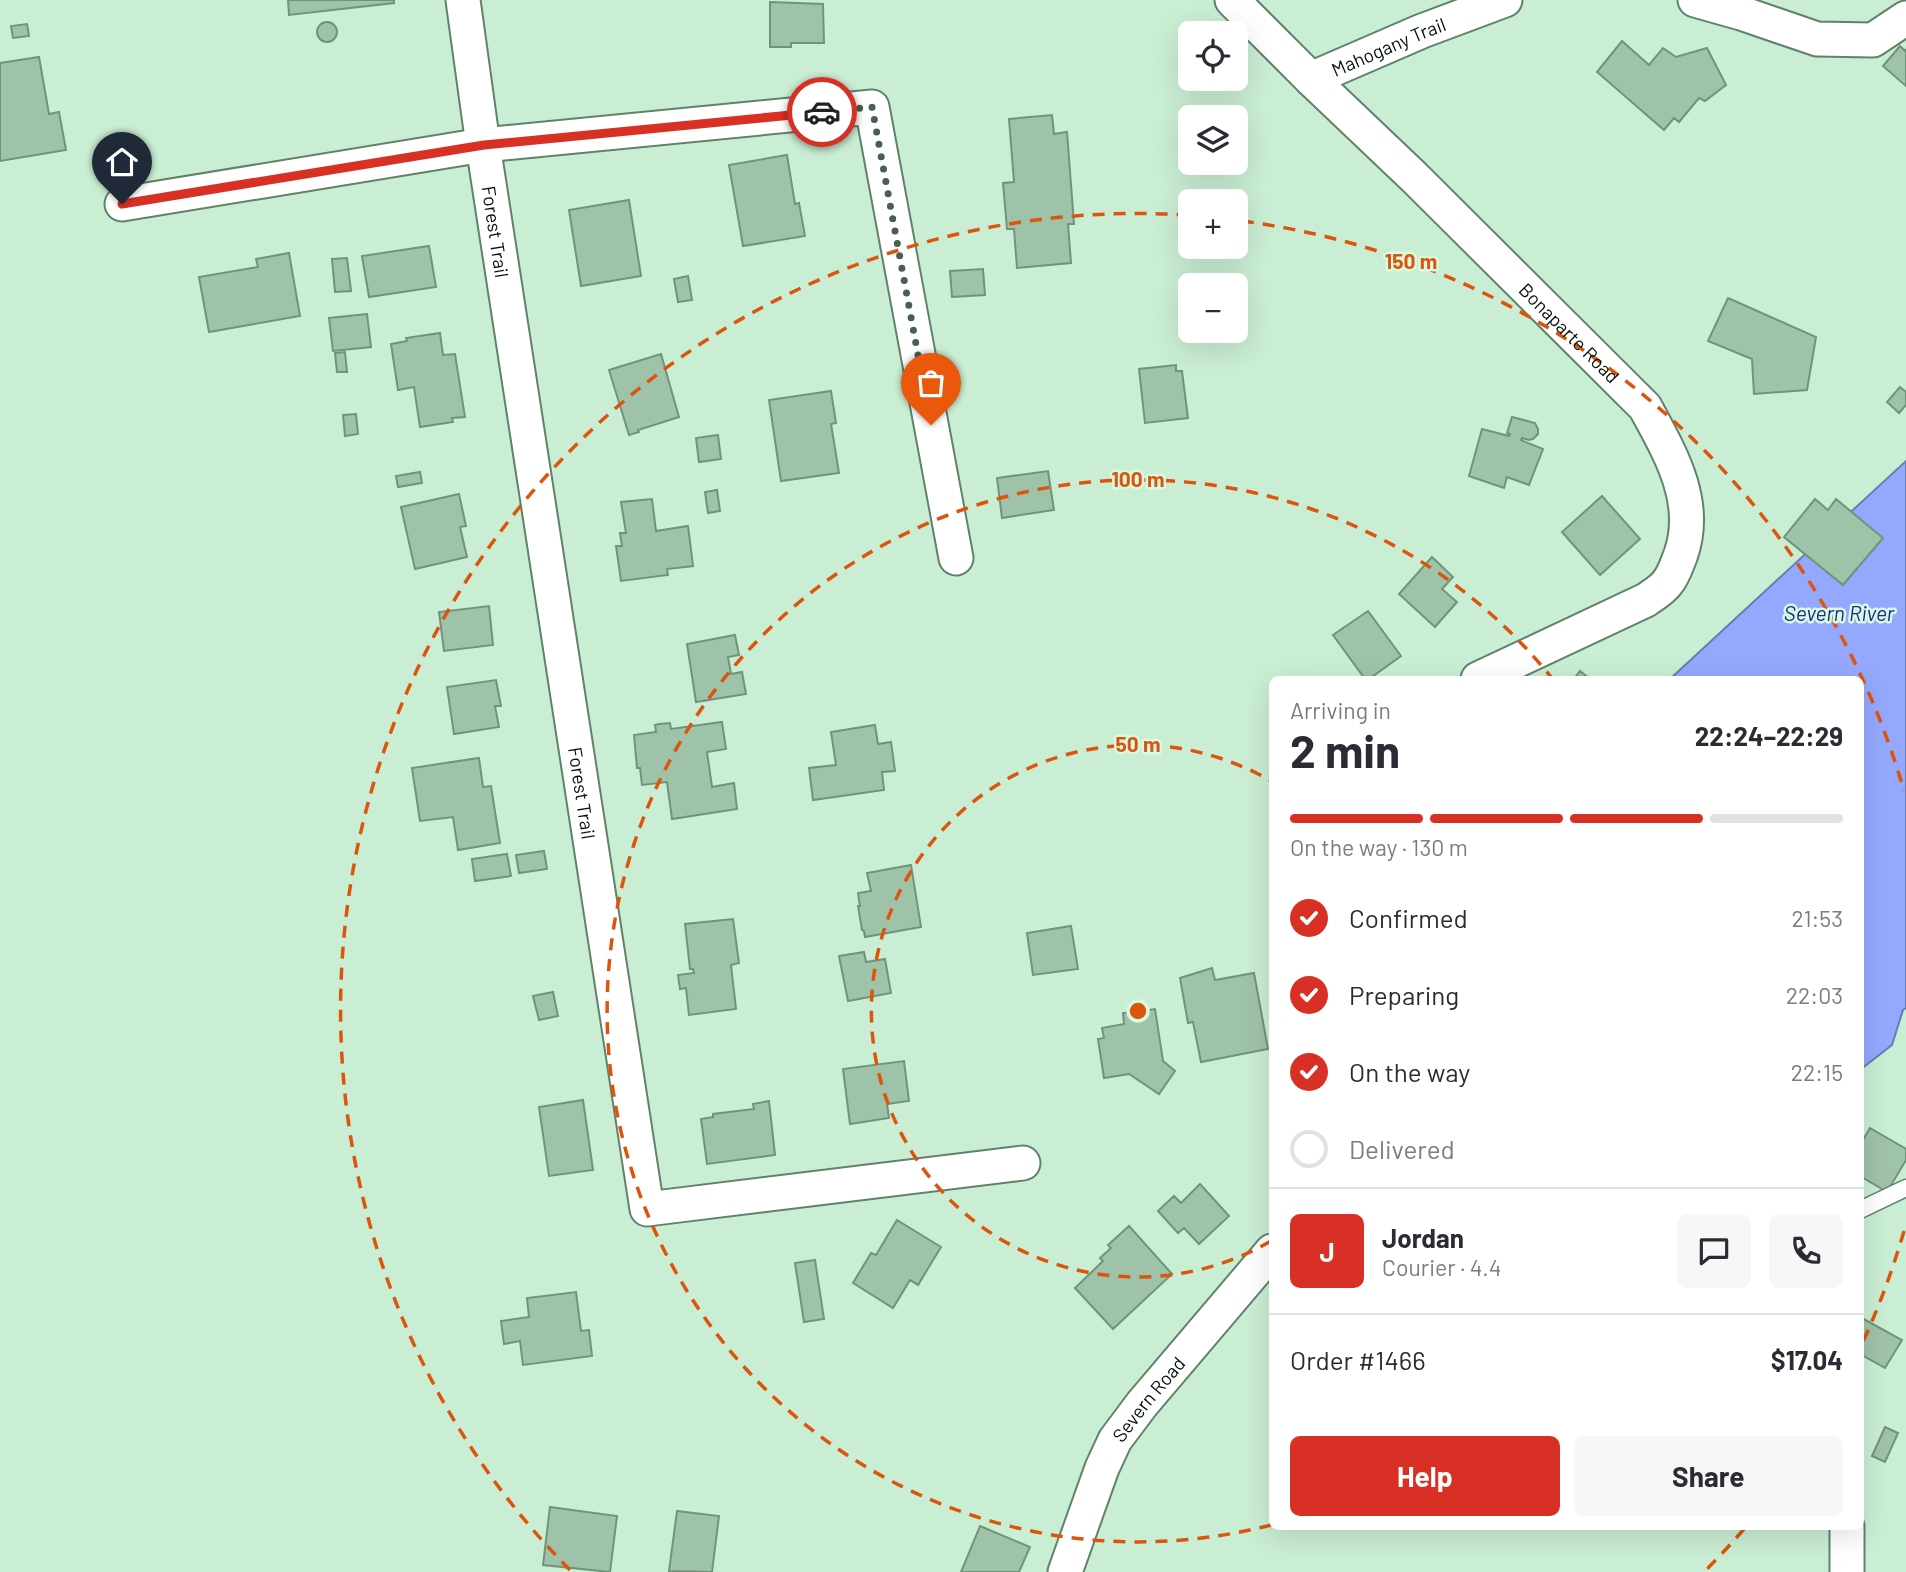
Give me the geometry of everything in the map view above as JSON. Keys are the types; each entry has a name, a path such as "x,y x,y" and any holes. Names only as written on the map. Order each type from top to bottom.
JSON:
{"street":[{"name":"Forest Trail","path":"463,0 647,1209 1023,1163"},
{"name":"Bonaparte Road","path":"1232,0 1644,407 1668,449 1683,490 1688,517 1685,541 1676,568 1666,585 1646,600 1492,672"},
{"name":"Mahogany Trail","path":"1311,79 1422,31 1505,0"},
{"path":"1695,0 1817,39 1873,40 1906,18"},
{"path":"122,204 484,145 872,107 956,558"},
{"name":"Severn Road","path":"1065,1572 1102,1468 1115,1440 1142,1404 1269,1255"},
{"path":"1847,1530 1847,1572"}],"lane":[{"path":"1864,1208 1906,1188"}],"water":[{"name":"Severn River","path":"1906,461 1906,1008 1892,1045 1864,1067 1864,676 1673,676"}],"building":[{"path":"288,0 394,0 394,3 289,15"},
{"path":"770,2 823,4 824,43 791,43 791,47 770,47"},
{"path":"327,22 334,25 337,32 334,39 327,42 320,39 317,32 320,25"},
{"path":"27,24 29,36 13,38 11,26"},
{"path":"1622,41 1649,65 1663,48 1676,57 1707,48 1726,85 1705,101 1699,98 1679,122 1674,118 1664,130 1597,72"},
{"path":"1900,46 1905,51 1906,49 1906,86 1883,66"},
{"path":"39,57 49,114 59,112 66,150 0,161 0,63"},
{"path":"1052,115 1054,134 1067,132 1074,224 1068,224 1071,263 1017,268 1014,229 1007,229 1003,183 1014,182 1009,119"},
{"path":"787,155 795,204 799,203 805,236 743,246 729,165"},
{"path":"629,200 641,276 581,286 569,210"},
{"path":"429,246 436,287 369,297 362,256"},
{"path":"289,253 300,316 209,332 199,277 258,267 256,259"},
{"path":"347,258 351,291 335,292 332,259"},
{"path":"983,269 985,295 952,297 950,271"},
{"path":"688,276 692,300 678,302 674,279"},
{"path":"1728,298 1816,337 1807,390 1754,394 1752,359 1708,341"},
{"path":"367,314 371,347 333,351 329,318"},
{"path":"440,333 443,355 455,354 465,417 452,418 453,422 420,427 414,387 398,390 391,344 407,341 406,338"},
{"path":"345,352 347,372 337,372 335,353"},
{"path":"661,354 679,417 629,435 609,370"},
{"path":"1176,365 1176,371 1182,371 1188,418 1145,423 1139,369"},
{"path":"1900,387 1906,392 1906,405 1899,413 1887,402"},
{"path":"831,391 836,423 831,424 839,473 781,481 769,400"},
{"path":"356,414 358,434 345,436 343,415"},
{"path":"1512,417 1535,423 1538,434 1533,439 1521,440 1543,449 1529,485 1507,477 1504,488 1469,476 1482,429 1509,436 1507,433"},
{"path":"718,435 721,459 699,462 696,438"},
{"path":"1048,471 1054,510 1002,518 997,478"},
{"path":"420,472 422,483 398,487 396,476"},
{"path":"717,490 720,511 708,513 705,492"},
{"path":"459,494 466,526 460,527 467,557 415,569 401,507"},
{"path":"1602,496 1640,539 1600,575 1562,532"},
{"path":"652,499 656,531 688,526 693,566 667,569 668,575 621,581 616,546 622,546 620,533 626,533 621,502"},
{"path":"1815,499 1828,510 1836,499 1883,538 1843,585 1784,537"},
{"path":"1432,557 1453,577 1442,589 1457,602 1435,627 1399,594"},
{"path":"489,606 493,645 444,651 439,612"},
{"path":"1368,611 1401,656 1373,676 1363,676 1333,635"},
{"path":"735,635 739,655 728,657 731,674 742,672 746,694 696,702 687,644"},
{"path":"496,680 501,706 495,706 499,727 454,734 447,687"},
{"path":"722,722 726,749 707,752 712,787 734,783 737,809 672,819 667,782 642,785 640,768 637,768 634,735 656,732 655,725 659,724 670,723 671,729"},
{"path":"875,725 878,744 891,742 895,771 882,772 884,790 813,800 809,768 836,765 831,732"},
{"path":"479,758 483,787 491,786 500,843 458,850 453,817 420,821 412,768"},
{"path":"544,851 547,869 519,873 516,855"},
{"path":"507,854 511,876 475,881 472,859"},
{"path":"911,865 921,927 865,937 858,893 871,891 867,873"},
{"path":"733,919 739,963 731,965 736,1009 689,1015 686,988 680,989 678,975 694,973 693,969 690,969 685,924"},
{"path":"1071,926 1078,969 1033,975 1027,933"},
{"path":"864,952 866,962 885,959 891,993 848,1001 839,956"},
{"path":"1212,968 1215,980 1254,973 1268,1049 1201,1062 1193,1022 1188,1023 1180,978"},
{"path":"553,992 558,1016 539,1020 533,996"},
{"path":"1155,1009 1163,1061 1175,1071 1159,1094 1129,1074 1104,1078 1098,1039 1104,1038 1102,1028 1124,1024 1123,1013"},
{"path":"904,1061 909,1101 887,1104 889,1118 850,1124 843,1069"},
{"path":"583,1100 593,1170 549,1176 539,1107"},
{"path":"769,1101 775,1155 707,1164 701,1119 713,1117 713,1114 754,1109 753,1104"},
{"path":"1870,1128 1906,1149 1906,1160 1887,1192 1864,1178 1864,1138"},
{"path":"1200,1184 1229,1216 1199,1244 1184,1228 1178,1233 1158,1211 1174,1196 1181,1203"},
{"path":"897,1220 941,1247 918,1285 910,1280 893,1308 853,1283 871,1253 876,1255"},
{"path":"1129,1226 1172,1274 1113,1329 1075,1288 1103,1261 1100,1258 1111,1248 1108,1245"},
{"path":"815,1260 824,1319 804,1322 795,1263"},
{"path":"576,1292 581,1331 589,1330 592,1356 523,1365 520,1341 504,1344 501,1321 529,1317 527,1298"},
{"path":"1864,1319 1902,1340 1885,1368 1864,1356"},
{"path":"1885,1427 1898,1433 1885,1462 1872,1456"},
{"path":"550,1507 617,1516 610,1572 543,1565"},
{"path":"677,1511 719,1516 712,1572 669,1571"},
{"path":"980,1526 1030,1547 1019,1572 961,1572"}],"way so far":[{"path":"822,112 872,107 931,425"}],"route":[{"path":"122,204 484,145 822,112"}]}
